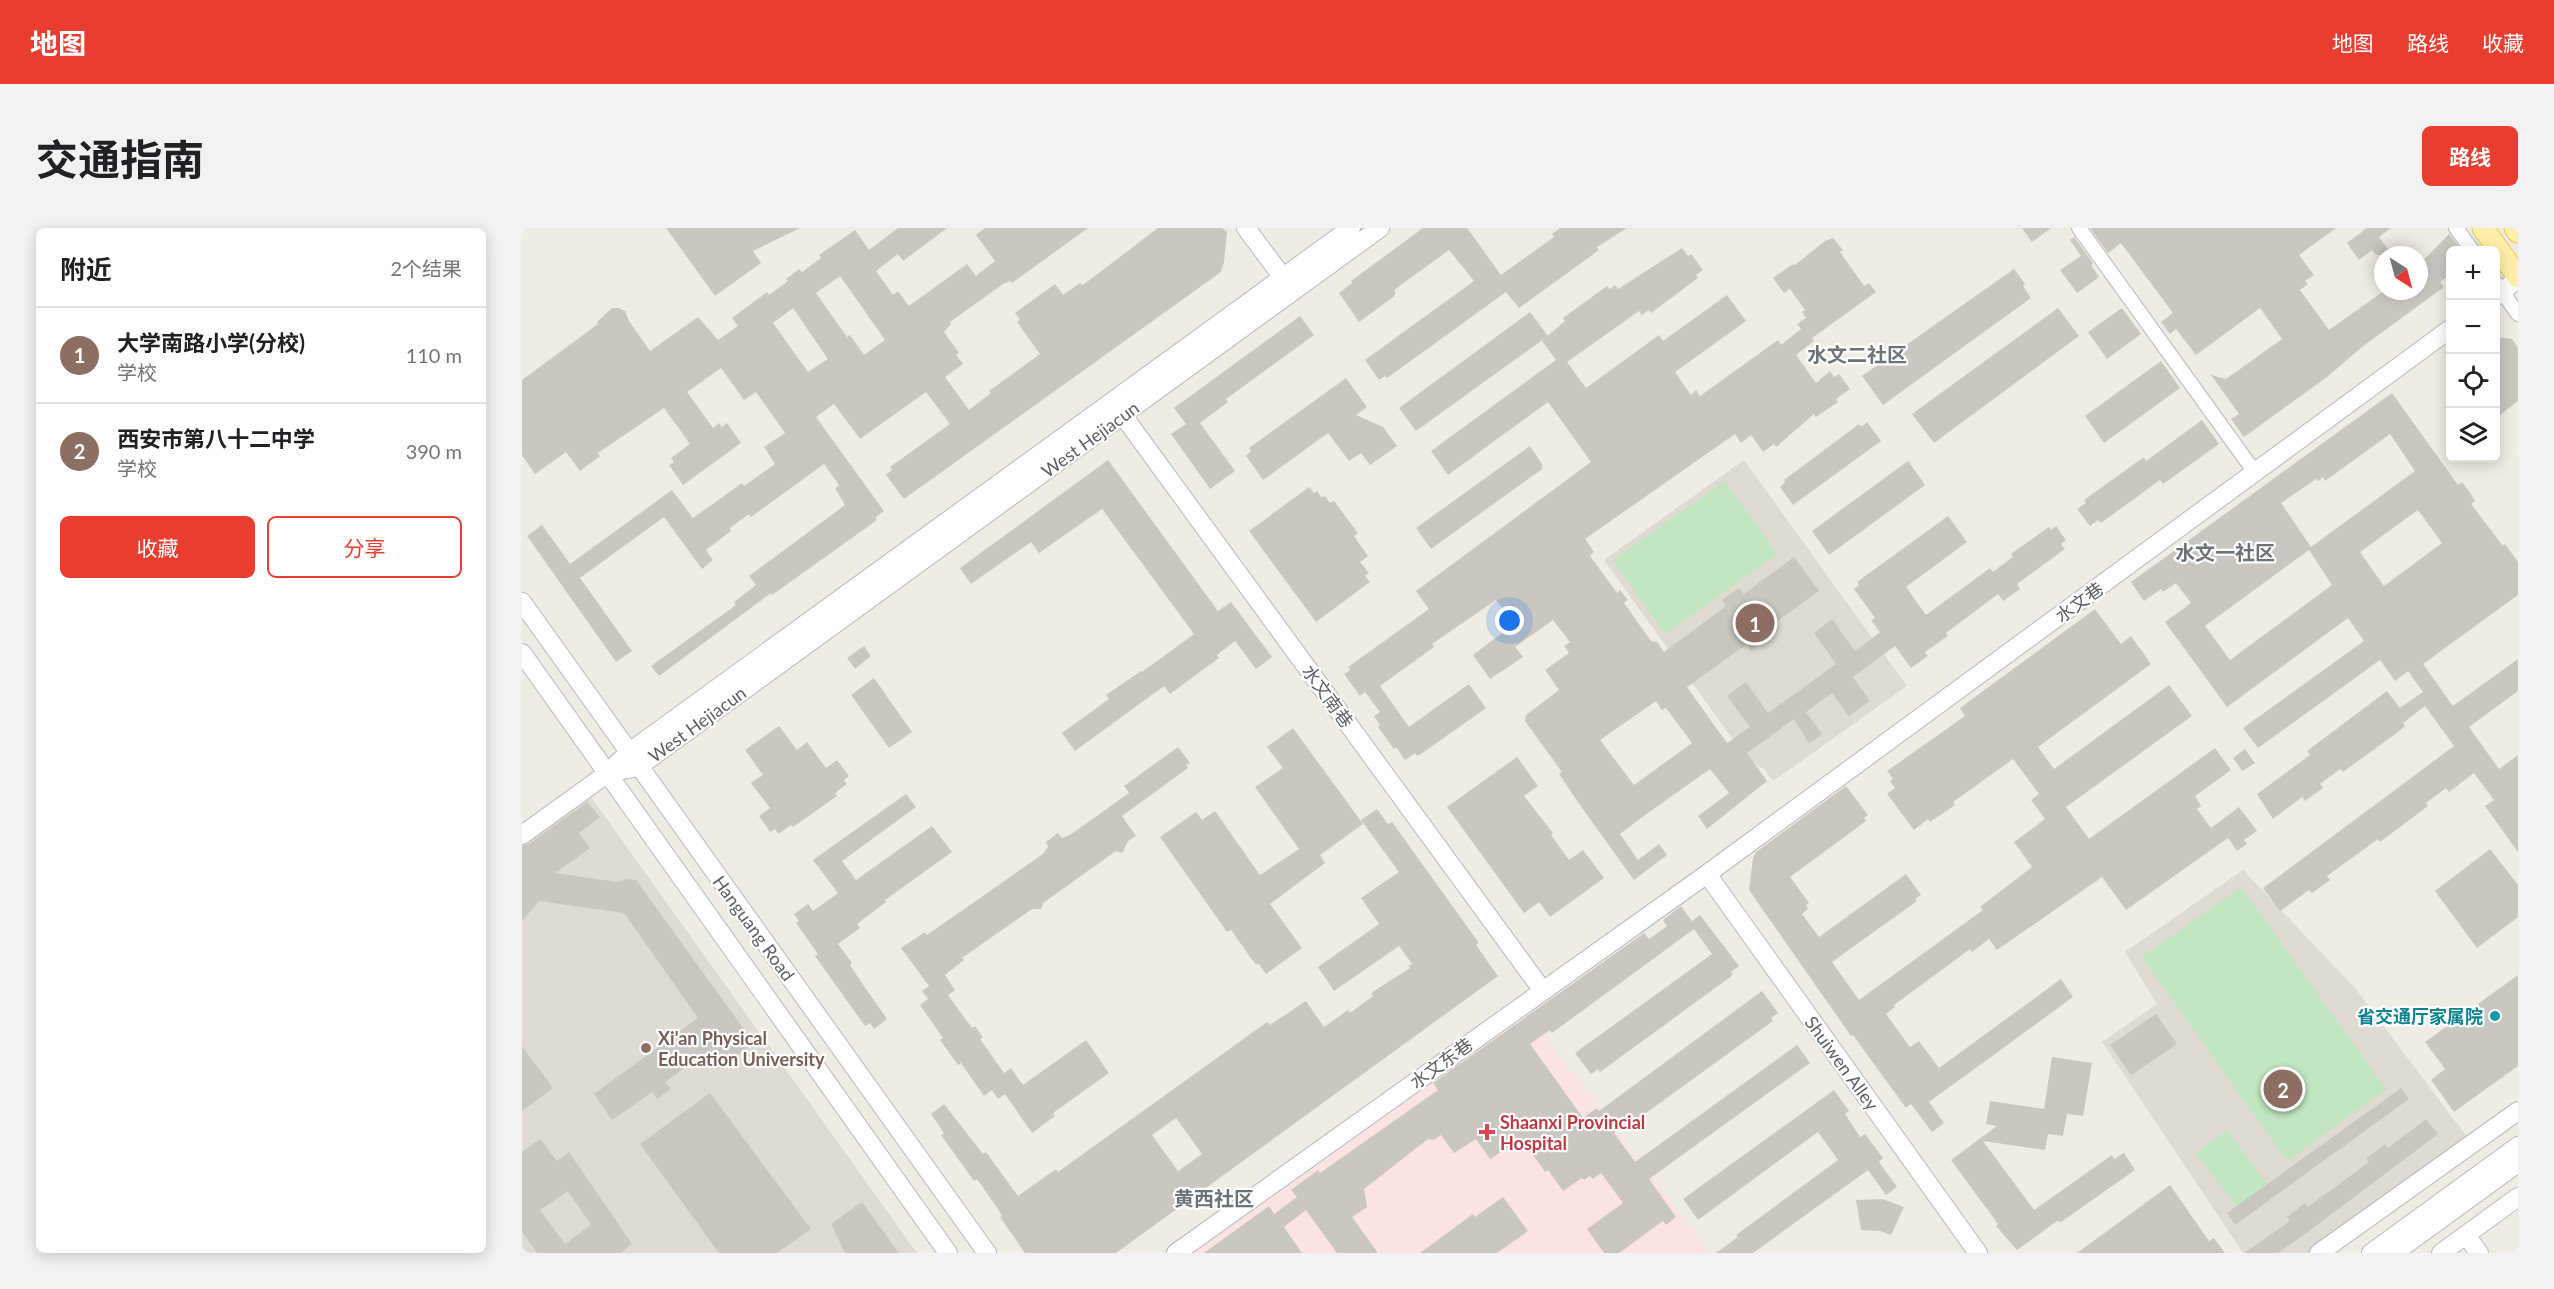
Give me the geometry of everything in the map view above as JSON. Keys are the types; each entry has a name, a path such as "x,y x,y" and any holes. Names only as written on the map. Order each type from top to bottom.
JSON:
{"main road":[{"path":"2483,228 2518,278"}],"street":[{"path":"1246,228 1288,284"},
{"name":"West Hejiacun","path":"1288,284 1351,228"},
{"name":"West Hejiacun","path":"522,835 608,773 633,760 1288,284 1380,228"},
{"path":"2079,228 2256,474"},
{"path":"2456,228 2469,246"},
{"path":"2500,289 2518,278"},
{"path":"2500,292 2518,314"},
{"name":"水文巷","path":"1707,874 2446,333"},
{"name":"水文南巷","path":"1118,409 1543,991"},
{"name":"Hanguang Road","path":"522,603 987,1253"},
{"name":"Hanguang Road","path":"522,653 948,1253"},
{"name":"水文东巷","path":"1176,1253 1707,874"},
{"name":"Shuiwen Alley","path":"1707,874 1978,1253"},
{"path":"2319,1253 2518,1110"},
{"path":"2371,1253 2518,1146"},
{"path":"2394,1253 2518,1163"},
{"path":"2441,1253 2518,1197"},
{"path":"2466,1235 2479,1253"}],"shaded area":[{"path":"1744,460 1907,686 1773,781 1765,770 1746,758 1604,560"},
{"name":"Xi'an Physical Education University","path":"589,794 917,1253 522,1253 522,843"},
{"path":"2243,870 2355,988 2467,1137 2311,1253 2243,1253 2102,1042 2157,1004 2125,952"},
{"name":"Shaanxi Provincial Hospital","path":"1525,1011 1710,1253 1188,1253"}],"green space":[{"path":"1725,481 1777,554 1665,634 1613,560"},
{"path":"2241,887 2386,1089 2287,1161 2142,957"},
{"path":"2227,1130 2273,1193 2243,1215 2196,1153"}],"building":[{"path":"666,228 800,228 753,251 761,263 715,296"},
{"path":"898,228 947,228 903,261 898,254 876,271 893,295 898,291 909,306 967,264 976,276 995,261 976,235 985,228 1088,228 1012,283 1010,281 1003,284 950,322 951,324 944,332 959,353 956,355 963,364 945,377 969,410 991,393 989,391 1040,354 1017,322 1020,319 1015,313 1055,284 1063,295 1080,283 1083,285 1158,228 1222,228 1227,232 1221,272 904,499 886,475 892,470 890,467 950,424 926,392 860,439 834,404 816,417 884,511 875,518 877,520 772,595 771,593 659,676 651,666 736,605 734,602 756,585 749,576 845,505 835,488 839,485 824,464 751,517 749,514 730,528 731,531 706,550 713,560 702,569 664,517 580,578 632,651 616,662 527,536 542,525 570,564 672,490 693,518 742,483 744,486 775,464 764,447 785,433 756,392 744,400 721,368 687,392 713,428 719,423 722,427 727,423 741,443 683,485 669,465 674,462 671,458 690,444 664,408 598,453 600,456 580,471 566,452 535,474 522,455 522,380 598,324 597,322 612,308 625,311 629,321 650,351 698,317 718,340 738,326 732,318 767,292 769,295 788,281 786,279 799,269 802,272 821,258 819,255 855,230 869,250","holes":["840,276 885,340 864,355 850,335 847,337 816,293","793,308 828,359 808,372 773,323"]},
{"path":"1423,228 1467,228 1501,275 1554,237 1552,234 1560,228 1627,228 1597,247 1599,250 1519,308 1506,292 1387,378 1385,376 1379,380 1365,360 1474,281 1449,250 1394,290 1396,293 1392,298 1359,322 1339,293 1352,283 1351,281"},
{"path":"2022,228 2051,228 2032,242"},
{"path":"2090,228 2336,228 2299,255 2314,275 2305,281 2308,284 2300,290 2329,330 2374,298 2374,300 2426,300 2362,347 2327,377 2244,437 2231,419 2239,414 2211,375 2226,379 2282,339 2260,308 2196,355 2176,329 2170,334 2161,322 2173,313 2121,243 2108,253"},
{"path":"2367,228 2391,228 2379,237 2386,246 2374,246 2374,252 2372,250 2359,260 2347,243"},
{"path":"2449,234 2458,246 2446,246 2446,278 2440,282 2444,287 2428,299 2428,256"},
{"path":"2074,237 2093,263 2091,265 2099,277 2077,293 2060,270 2081,256 2070,240"},
{"path":"1833,238 1843,250 1840,252 1864,286 1869,283 1876,292 1812,338 1814,341 1796,355 1816,383 1830,371 1834,377 1839,374 1850,389 1836,399 1838,402 1816,417 1814,414 1776,447 1774,444 1763,452 1751,435 1741,443 1735,434 1585,539 1594,552 1590,556 1617,593 1620,590 1628,600 1624,603 1651,641 1657,642 1664,652 1726,606 1722,600 1739,588 1744,594 1794,557 1819,591 1773,624 1777,631 1751,650 1747,644 1687,687 1727,743 1750,727 1727,696 1746,682 1768,713 1836,664 1814,633 1832,619 1855,651 1880,632 1871,620 1875,618 1854,589 1859,585 1857,582 1948,516 1967,542 1906,587 1926,615 1990,568 1993,572 2013,557 2011,554 2049,527 2051,530 2056,526 2066,540 2061,544 2065,549 2017,584 2020,589 2003,601 1998,594 1946,633 1948,636 1925,652 1928,656 1911,668 1895,646 1853,677 1870,701 1849,716 1832,693 1806,712 1822,734 1817,738 1809,743 1794,719 1747,753 1767,781 1707,829 1698,816 1729,793 1710,769 1620,834 1638,860 1659,844 1667,855 1634,880 1582,808 1559,774 1562,772 1525,721 1526,715 1559,690 1545,670 1569,653 1564,646 1570,642 1553,620 1515,647 1523,657 1490,679 1473,655 1514,624 1496,600 1432,644 1434,647 1380,686 1409,727 1469,684 1486,708 1421,754 1417,756 1415,753 1405,760 1378,727 1380,725 1374,716 1380,712 1365,692 1360,696 1344,674 1350,670 1348,667 1429,609 1416,591 1591,462 1548,402 1448,475 1431,451 1556,360 1542,341 1565,321 1563,318 1607,286 1610,289 1615,285 1618,289 1682,248 1688,256 1691,254 1703,270 1696,275 1698,278 1651,313 1649,310 1642,315 1639,311 1567,362 1586,388 1659,335 1663,341 1727,295 1746,321 1675,372 1691,395 1696,390 1700,396 1778,340 1781,345 1801,329 1797,324 1806,318 1802,312 1805,310 1790,289 1784,293 1773,278 1793,264 1795,265 1825,241","holes":["1656,701 1662,710 1666,708 1692,743 1634,785 1600,740"]},
{"path":"2014,269 2025,284 2023,286 2031,298 1883,405 1862,376"},
{"path":"2058,308 2079,336 1934,443 1912,414"},
{"path":"2122,308 2141,334 2107,359 2088,332"},
{"path":"1530,312 1548,336 1416,431 1399,408"},
{"path":"1300,316 1314,335 1226,399 1228,402 1200,423 1235,471 1210,489 1171,434 1186,424 1174,408"},
{"path":"2500,338 2512,339 2518,348 2518,401 2500,415"},
{"path":"2161,361 2180,388 2104,443 2085,416"},
{"path":"1346,378 1367,407 1356,415 1383,427 1397,446 1370,465 1361,453 1349,461 1328,433 1263,480 1246,456 1251,451 1249,448"},
{"path":"2392,393 2458,485 2462,482 2471,494 2475,501 2471,504 2518,562 2518,595 2423,664 2453,706 2518,659 2518,691 2469,727 2499,769 2518,755 2518,852 2485,806 2494,800 2474,773 2449,792 2446,788 2426,803 2428,806 2380,842 2378,839 2327,876 2330,880 2312,893 2309,890 2280,911 2263,888 2454,746 2425,706 2403,723 2405,726 2398,732 2343,772 2340,769 2320,784 2323,788 2305,801 2302,797 2273,819 2257,794 2310,755 2307,751 2387,691 2400,708 2423,692 2408,671 2395,681 2380,660 2258,748 2243,728 2364,641 2348,618 2227,707 2165,622 2191,603 2176,583 2163,592 2161,589 2144,601 2131,582","holes":["2390,434 2415,471 2311,547 2281,503 2316,479 2318,481 2323,477 2325,481","2418,510 2442,543 2384,586 2360,552","2309,550 2332,585 2230,660 2205,626"]},
{"path":"2202,420 2219,444 2163,484 2160,480 2101,523 2098,520 2090,526 2077,509 2086,503 2084,500 2144,457 2146,461"},
{"path":"1867,422 1881,441 1793,505 1780,487 1785,482 1784,480 1859,424 1861,427"},
{"path":"1530,446 1542,464 1542,469 1431,549 1416,528"},
{"path":"1108,460 1218,611 1231,602 1272,657 1256,669 1235,641 1217,655 1219,658 1170,694 1164,686 1075,751 1062,733 1109,699 1106,695 1194,634 1102,509 1039,553 1031,542 971,584 960,568"},
{"path":"1908,461 1925,485 1829,555 1812,531"},
{"path":"1309,487 1314,493 1317,491 1322,498 1325,496 1330,503 1334,501 1358,533 1354,536 1368,556 1360,562 1369,573 1365,576 1370,582 1316,622 1249,531"},
{"path":"2095,609 2121,644 2131,636 2151,664 2038,747 2054,769 2169,685 2192,716 2066,807 2089,839 2215,748 2231,770 2195,796 2201,806 2197,809 2211,828 2239,807 2257,831 2244,840 2247,844 2237,851 2228,838 2126,910 2102,877 1997,950 1989,939 1972,952 1970,949 1894,1005 1895,1007 1886,1014 1910,1047 1919,1041 1939,1068 2061,979 2073,997 1929,1102 1944,1123 1932,1132 1911,1104 1906,1108 1853,1035 1851,1036 1749,890 1753,858 1756,852 1846,786 1868,815 1864,818 1866,821 1790,877 1809,903 1806,905 1808,909 1802,914 1819,937 1906,874 1921,895 1915,899 1917,901 1832,962 1859,1000 1983,910 1980,907 2032,867 2014,842 2045,819 2031,800 2039,794 2013,759 1953,802 1955,805 1930,822 1928,819 1914,830 1887,794 1895,788 1890,781 1893,779 1887,771 1965,716 1960,708"},
{"path":"864,646 871,656 855,669 847,658"},
{"path":"874,678 912,732 889,748 851,695"},
{"path":"779,726 797,750 807,742 826,768 837,760 849,776 844,780 847,784 835,793 837,796 793,827 791,825 778,834 775,829 770,832 759,816 770,808 751,783 763,775 745,750"},
{"path":"1293,728 1363,824 1320,855 1325,863 1270,904 1302,948 1266,974 1258,963 1256,965 1231,930 1227,932 1160,837 1196,812 1202,820 1215,811 1260,875 1299,849 1255,787 1283,768 1267,747"},
{"path":"1178,747 1190,763 1186,765 1188,768 1122,816 1136,836 1128,841 1122,853 1116,851 1043,903 1041,909 1032,909 962,958 964,960 945,975 955,990 948,995 972,1028 975,1026 983,1037 980,1039 1004,1073 1011,1068 1023,1085 1086,1040 1109,1073 1053,1113 1055,1116 1032,1133 1005,1094 998,1099 992,1090 984,1096 961,1063 958,1065 940,1040 943,1038 920,1005 928,999 922,991 929,986 901,948 925,932 927,935 1043,854 1048,847 1046,842 1058,833 1062,838 1070,835 1129,793 1124,786"},
{"path":"2245,749 2255,763 2242,771 2233,758"},
{"path":"1517,757 1538,786 1524,796 1553,833 1551,835 1569,860 1583,850 1604,878 1550,917 1539,902 1524,913 1447,807"},
{"path":"906,794 916,807 842,861 856,880 932,826 952,852 885,900 886,902 857,924 860,928 838,944 887,1019 874,1029 870,1023 865,1026 815,956 818,954 796,923 799,921 794,914 808,904 813,911 838,893 813,860"},
{"path":"587,802 600,817 579,833 590,848 555,873 617,882 627,879 636,880 754,1043 717,1070 705,1053 665,1082 671,1089 657,1099 652,1092 612,1120 594,1094 698,1018 624,913 539,901 522,921 522,846 529,844"},
{"path":"1377,809 1388,824 1392,822 1479,943 1476,945 1498,976 1116,1253 1025,1253 977,1179 974,1181 941,1135 944,1133 931,1114 944,1104 983,1154 986,1152 1018,1196 1056,1169 1058,1172 1267,1022 1270,1025 1306,1001 1324,1027 1348,1010 1350,1013 1373,996 1371,993 1410,968 1408,966 1412,964 1399,946 1334,991 1318,967 1379,924 1361,898 1399,872 1361,820","holes":["1176,1118 1202,1154 1178,1171 1152,1135"]},
{"path":"2490,849 2518,885 2518,917 2477,948 2435,891"},
{"path":"1681,906 1692,921 1700,915 1739,966 1731,972 1733,975 1600,1072 1598,1069 1591,1074 1575,1053 1712,954 1694,929 1552,1033 1550,1030 1530,1044 1583,1118 1597,1108 1599,1111 1762,991 1778,1013 1771,1018 1773,1021 1635,1121 1633,1119 1614,1133 1635,1162 1797,1045 1810,1063 1649,1179 1676,1217 1666,1225 1663,1221 1619,1253 1604,1253 1587,1229 1623,1203 1601,1173 1593,1179 1590,1176 1584,1180 1582,1178 1563,1191 1548,1170 1545,1172 1522,1139 1490,1159 1476,1139 1454,1153 1441,1135 1434,1140 1428,1139 1364,1189 1367,1207 1352,1217 1378,1253 1337,1253 1306,1210 1284,1227 1302,1253 1204,1253 1269,1206 1274,1214 1297,1197 1291,1190 1318,1170 1320,1173 1438,1090 1433,1083 1644,933 1649,939 1667,926 1663,920"},
{"path":"2518,975 2518,1066 2454,1112 2431,1080 2445,1069 2425,1042"},
{"path":"2156,1014 2177,1044 2131,1075 2110,1045"},
{"path":"522,1046 553,1088 522,1111"},
{"path":"2052,1057 2092,1063 2083,1116 2067,1114 2063,1136 2048,1134 2045,1150 1983,1141 2034,1210 2112,1155 2114,1159 2124,1153 2135,1170 2017,1250 1996,1226 1998,1224 1951,1160 1997,1126 1986,1124 1990,1101 2044,1109"},
{"path":"2401,1088 2409,1099 2235,1225 2227,1213"},
{"path":"1834,1090 1849,1111 1845,1114 1860,1137 1865,1134 1883,1158 1879,1162 1897,1187 1886,1195 1868,1170 1753,1253 1716,1253 1738,1237 1736,1235 1838,1160 1818,1132 1698,1220 1683,1199"},
{"path":"710,1093 811,1229 777,1253 719,1253 640,1144"},
{"path":"2426,1119 2438,1134 2301,1237 2278,1253 2244,1253 2290,1221 2287,1217 2305,1203 2308,1207 2369,1162 2366,1158 2385,1144 2388,1148"},
{"path":"540,1139 557,1161 569,1152 632,1244 620,1253 537,1253 522,1232 522,1152","holes":["568,1191 591,1225 565,1244 540,1210"]},
{"path":"2170,1185 2209,1241 2214,1238 2225,1253 2077,1253"},
{"path":"1503,1197 1528,1231 1497,1253 1420,1253 1473,1214 1475,1217"},
{"path":"1882,1199 1904,1207 1891,1235 1880,1231 1861,1230 1856,1200"},
{"path":"862,1202 899,1253 845,1253 831,1224"}],"place":[{"name":"大学南路小学(分校)","path":"1755,623"},
{"name":"省交通厅家属院","path":"2495,1016"},
{"name":"Xi'an Physical Education University","path":"646,1048"},
{"name":"西安市第八十二中学","path":"2283,1089"},
{"name":"Shaanxi Provincial Hospital","path":"1487,1132"}],"district":[{"name":"水文二社区","path":"1857,354"},
{"name":"水文一社区","path":"2225,552"},
{"name":"黄西社区","path":"1214,1198"}]}
